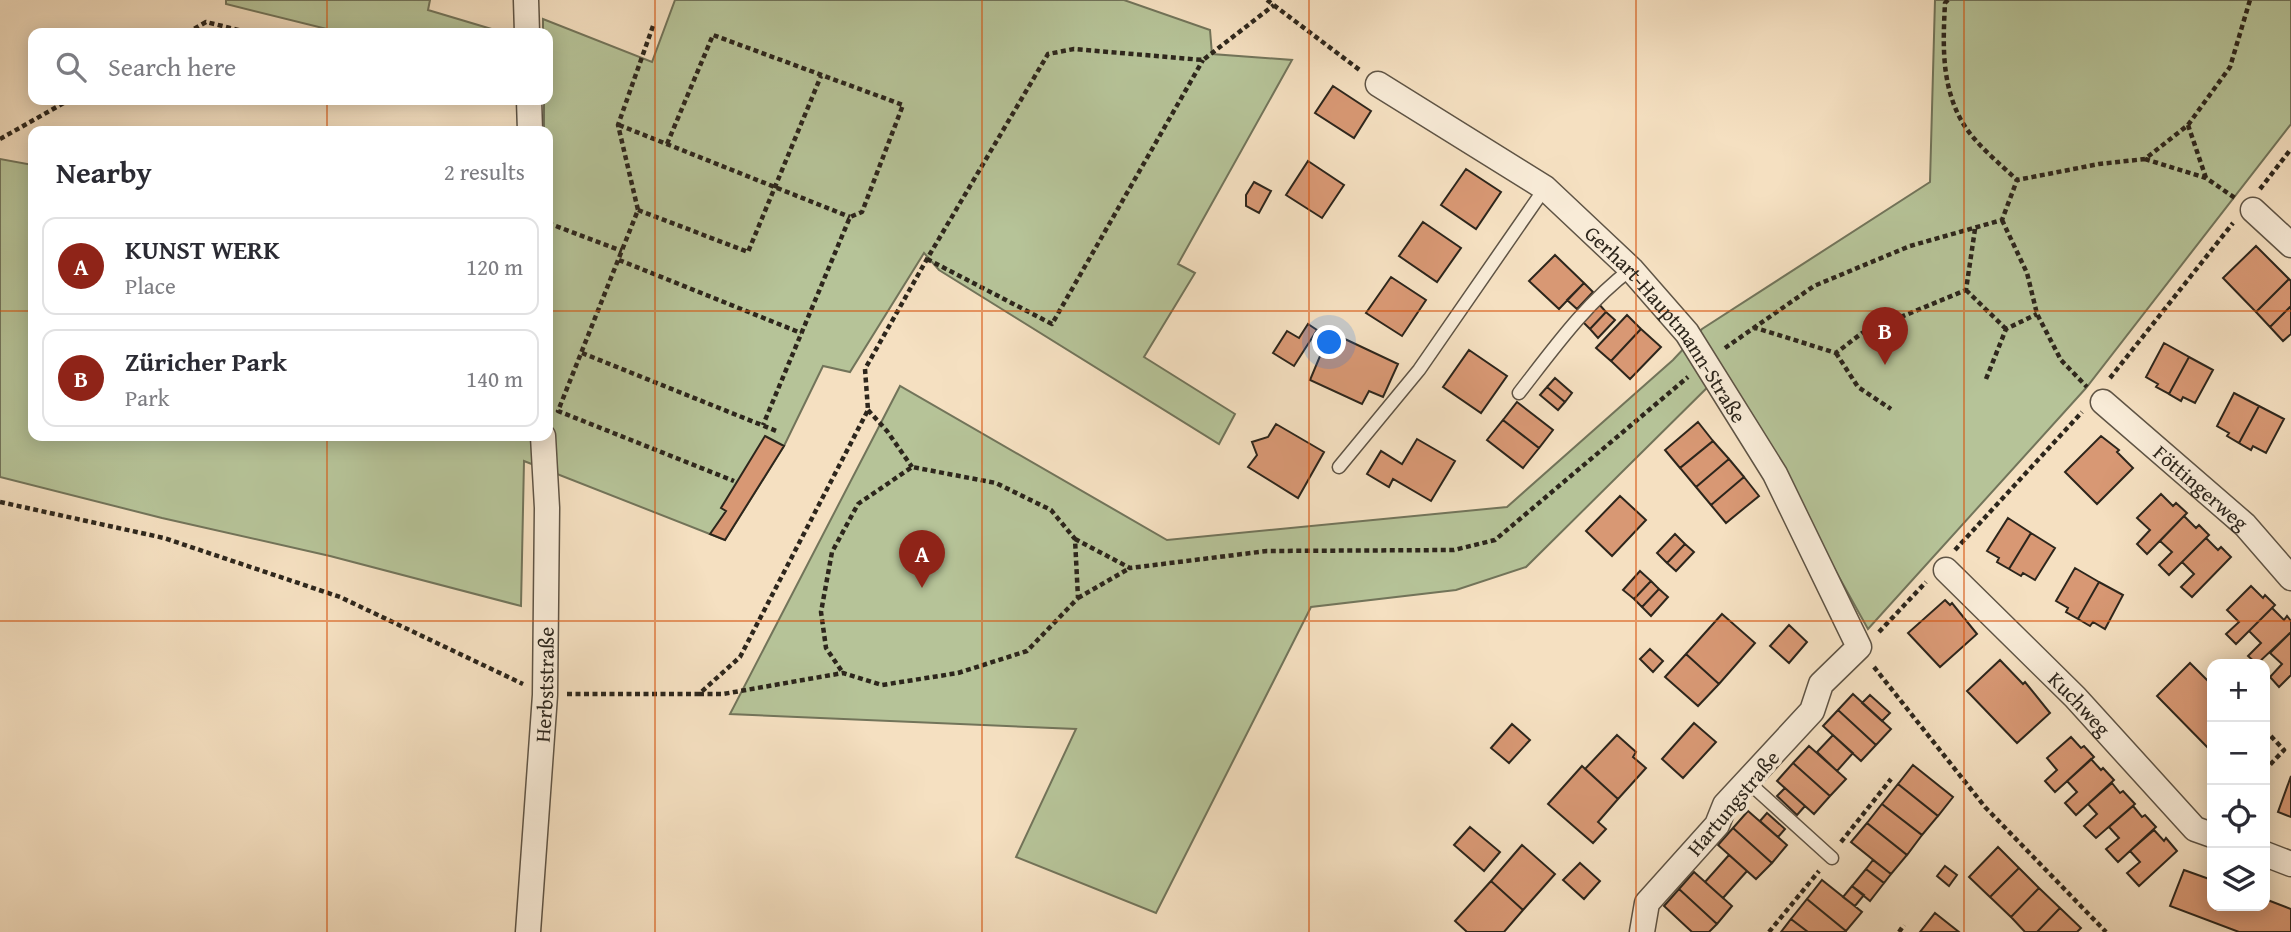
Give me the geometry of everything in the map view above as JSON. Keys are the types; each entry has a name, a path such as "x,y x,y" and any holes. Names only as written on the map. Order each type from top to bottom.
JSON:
{"street":[{"path":"526,0 527,28"},
{"name":"Gerhart-Hauptmann-Straße","path":"1378,84 1545,188 1631,269 1687,333 1775,474 1859,647"},
{"path":"529,105 530,126"},
{"path":"2245,205 2291,244"},
{"name":"Föttingerweg","path":"2100,399 2245,525 2291,578"},
{"name":"Herbststraße","path":"528,932 545,695 547,508 543,441"},
{"name":"Kuchweg","path":"1946,570 2075,697 2195,829 2207,833"},
{"name":"Hartungstraße","path":"1642,932 1647,903 1717,825 1725,805 1812,711 1821,684 1859,647"},
{"path":"2270,856 2291,864"}],"lane":[{"path":"1339,467 1419,370 1545,188"},
{"path":"1519,393 1577,317 1631,269"},
{"path":"1747,782 1832,858"}],"path":[{"path":"1267,0 1378,84"},
{"path":"2145,159 2188,125 2230,68 2250,0"},
{"path":"1946,1 1942,52 1950,91 1962,121 2017,180"},
{"path":"927,259 1052,324 1203,60 1274,5"},
{"path":"196,28 206,22 231,28"},
{"path":"653,26 618,125 638,210 558,411 734,481"},
{"path":"618,125 850,217 862,212 903,105 713,35 667,144"},
{"path":"699,694 740,657 867,410 865,369 1048,54 1074,49 1203,60"},
{"path":"638,210 748,252 821,76"},
{"path":"0,139 60,105"},
{"path":"2188,125 2206,178"},
{"path":"2017,180 2099,164 2145,159 2206,178 2245,205"},
{"path":"2017,180 2002,220 2027,273 2037,314 2062,360 2100,399"},
{"path":"763,425 850,217"},
{"path":"0,502 164,538 340,597 545,695 723,694 843,673 882,685 958,673 1027,651 1078,598 1130,568 1267,551 1454,550 1495,540 1705,363 1752,327 1814,286 1909,246 2002,220"},
{"path":"553,225 622,251"},
{"path":"1966,290 1975,229"},
{"path":"619,260 801,333"},
{"path":"1966,290 2006,329"},
{"path":"1836,354 1862,333 1966,290"},
{"path":"1986,379 2006,329 2037,314"},
{"path":"1752,327 1836,354 1858,387 1891,410"},
{"path":"582,353 779,432"},
{"path":"867,410 887,431 912,467 996,483 1051,510 1075,539 1130,568"},
{"path":"843,673 826,648 821,612 832,552 858,504 912,467"},
{"path":"1075,539 1078,598"},
{"path":"1859,647 1985,807 2106,932"},
{"path":"2270,735 2284,750 2270,764"},
{"path":"1899,932 1904,925"}],"green space":[{"path":"226,0 430,0 428,10 488,28 323,28 226,4"},
{"path":"675,0 1124,0 1210,30 1212,54 1292,60 1178,264 1195,273 1144,357 1235,414 1219,444 939,270 924,253 850,372 823,366 784,446 725,540 524,461 521,606 330,556 162,518 0,477 0,159 28,164 28,441 553,441 553,126 544,126 544,105 553,105 553,28 543,28 543,19 652,62"},
{"path":"1935,0 2291,0 2291,124 2086,388 1868,629 1724,371 1526,567 1456,590 1311,607 1156,913 1016,857 1076,729 730,714 900,386 1167,540 1507,507 1673,360 1702,329 1930,182"}],"building":[{"path":"1333,86 1371,111 1354,138 1315,113"},
{"path":"1308,161 1344,185 1322,218 1286,195"},
{"path":"1466,169 1501,192 1476,229 1441,205"},
{"path":"1254,182 1271,191 1259,213 1246,206 1246,195"},
{"path":"1423,222 1461,248 1437,282 1399,256"},
{"path":"2256,246 2289,279 2256,312 2223,278"},
{"path":"1555,255 1584,283 1559,309 1529,281"},
{"path":"1391,277 1426,300 1402,336 1366,313"},
{"path":"2289,279 2291,306 2270,327 2256,312"},
{"path":"1584,283 1593,292 1577,309 1567,300"},
{"path":"1598,303 1606,312 1590,329 1581,320"},
{"path":"2291,306 2291,334 2283,341 2270,327"},
{"path":"1606,312 1615,320 1598,338 1590,329"},
{"path":"1627,315 1641,329 1611,361 1596,348"},
{"path":"1308,324 1317,330 1294,366 1273,353 1287,331 1299,338"},
{"path":"1641,329 1661,347 1630,379 1611,361"},
{"path":"1330,332 1398,364 1383,397 1369,391 1362,404 1310,380"},
{"path":"2164,343 2189,357 2169,394 2146,377"},
{"path":"1469,350 1507,376 1481,413 1443,387"},
{"path":"2189,357 2213,370 2195,403 2183,397 2181,401 2169,394"},
{"path":"1555,378 1572,393 1565,402 1547,387"},
{"path":"1547,387 1565,402 1558,410 1540,395"},
{"path":"2234,393 2259,406 2239,443 2217,426"},
{"path":"1517,402 1553,430 1539,448 1503,420"},
{"path":"2259,406 2284,419 2266,453 2253,446 2251,450 2239,443"},
{"path":"1503,420 1539,448 1523,468 1487,440"},
{"path":"1698,422 1713,441 1680,468 1665,450"},
{"path":"1276,424 1324,452 1298,498 1248,467 1257,455 1252,442 1268,437"},
{"path":"765,436 784,446 725,540 710,534 726,511 721,508"},
{"path":"2101,436 2119,450 2117,452 2133,468 2097,504 2065,472"},
{"path":"1417,439 1455,461 1431,501 1393,479 1389,487 1367,474 1381,451 1402,464"},
{"path":"1713,441 1729,459 1696,487 1680,468"},
{"path":"1729,459 1744,477 1711,505 1696,487"},
{"path":"1744,477 1759,496 1726,523 1711,505"},
{"path":"2161,494 2173,506 2176,503 2187,513 2147,554 2137,544 2150,530 2137,518"},
{"path":"1620,496 1646,520 1612,556 1586,531"},
{"path":"2184,516 2196,528 2199,525 2209,535 2169,575 2159,565 2172,552 2160,541"},
{"path":"2008,518 2031,533 2009,569 1997,562 1999,558 1987,551"},
{"path":"2031,533 2055,548 2035,580 2009,569"},
{"path":"1675,534 1685,544 1667,563 1657,553"},
{"path":"2206,538 2218,550 2221,547 2231,557 2192,597 2181,587 2194,574 2182,562"},
{"path":"1685,544 1694,552 1676,571 1667,563"},
{"path":"2075,568 2099,582 2078,619 2066,612 2068,608 2056,601"},
{"path":"1640,571 1651,581 1634,599 1623,590"},
{"path":"1651,581 1659,589 1642,607 1634,599"},
{"path":"2099,582 2123,595 2105,629 2093,622 2090,626 2078,619"},
{"path":"2251,586 2275,605 2236,644 2226,634 2239,622 2227,610"},
{"path":"1659,589 1668,597 1651,616 1642,607"},
{"path":"1945,600 1950,605 1952,603 1977,634 1940,667 1908,633"},
{"path":"2272,608 2284,620 2287,616 2291,621 2291,632 2262,659 2251,659 2248,656 2261,643 2249,631"},
{"path":"1722,614 1755,643 1719,684 1686,654"},
{"path":"1789,625 1807,642 1789,663 1770,646"},
{"path":"2291,632 2291,675 2279,687 2270,677 2282,664 2270,653"},
{"path":"1650,649 1663,661 1653,672 1640,659"},
{"path":"1686,654 1719,684 1698,706 1665,677"},
{"path":"2000,660 2023,684 2025,682 2050,713 2017,743 1967,691"},
{"path":"2190,663 2207,680 2207,747 2157,696"},
{"path":"1853,694 1891,729 1876,745 1838,710"},
{"path":"1870,695 1890,713 1882,721 1862,703"},
{"path":"1838,710 1876,745 1861,761 1823,726"},
{"path":"1694,723 1716,742 1683,778 1662,759"},
{"path":"1512,724 1530,740 1509,763 1491,748"},
{"path":"1617,735 1636,752 1633,757 1646,768 1618,799 1585,769"},
{"path":"1833,735 1853,753 1837,771 1817,752"},
{"path":"2071,737 2094,757 2055,792 2045,781 2057,770 2047,758"},
{"path":"1809,746 1846,779 1830,796 1793,763"},
{"path":"2091,759 2114,780 2076,815 2065,803 2077,792 2067,781"},
{"path":"1793,763 1830,796 1814,814 1777,781"},
{"path":"1913,765 1953,797 1938,816 1898,784"},
{"path":"1582,766 1618,799 1598,822 1606,829 1593,843 1548,804"},
{"path":"2291,776 2291,817 2278,812"},
{"path":"2112,783 2135,804 2096,838 2084,826 2097,814 2088,804"},
{"path":"1898,784 1938,816 1922,835 1882,804"},
{"path":"1785,788 1805,806 1797,815 1777,796"},
{"path":"1882,804 1922,835 1907,855 1867,823"},
{"path":"2133,806 2156,827 2118,862 2106,849 2119,838 2109,827"},
{"path":"1748,811 1787,845 1772,863 1733,828"},
{"path":"1767,813 1785,829 1778,837 1760,821"},
{"path":"1867,823 1907,855 1891,874 1851,842"},
{"path":"1470,827 1500,852 1484,871 1454,845"},
{"path":"1733,828 1772,863 1756,879 1718,845"},
{"path":"2154,830 2164,841 2166,838 2177,851 2139,886 2127,873 2140,862 2130,851"},
{"path":"1522,845 1555,874 1523,910 1491,881"},
{"path":"1998,847 2019,868 1990,897 1969,877"},
{"path":"1729,855 1747,871 1723,898 1705,882"},
{"path":"1873,860 1891,874 1884,883 1866,869"},
{"path":"1580,863 1600,881 1584,899 1563,880"},
{"path":"1945,866 1957,875 1949,886 1937,876"},
{"path":"2019,868 2039,888 2011,917 1990,897"},
{"path":"1866,869 1884,883 1870,901 1852,886"},
{"path":"2184,870 2207,878 2207,911 2270,911 2270,901 2291,909 2291,932 2239,932 2170,906"},
{"path":"1694,872 1732,906 1717,924 1679,889"},
{"path":"1822,880 1862,912 1846,931 1807,899"},
{"path":"1491,881 1523,910 1504,932 1467,932 1455,921"},
{"path":"1852,886 1864,895 1855,906 1843,897"},
{"path":"2039,888 2060,908 2037,932 2025,932 2011,917"},
{"path":"1679,889 1717,924 1709,932 1692,932 1664,906"},
{"path":"1807,899 1846,932 1808,932 1791,919"},
{"path":"2060,908 2081,928 2077,932 2037,932"},
{"path":"1935,913 1959,932 1920,932"},
{"path":"1791,919 1808,932 1781,932"}],"place":[{"name":"Züricher Park","path":"1885,365"},
{"name":"KUNST WERK","path":"922,588"}]}
